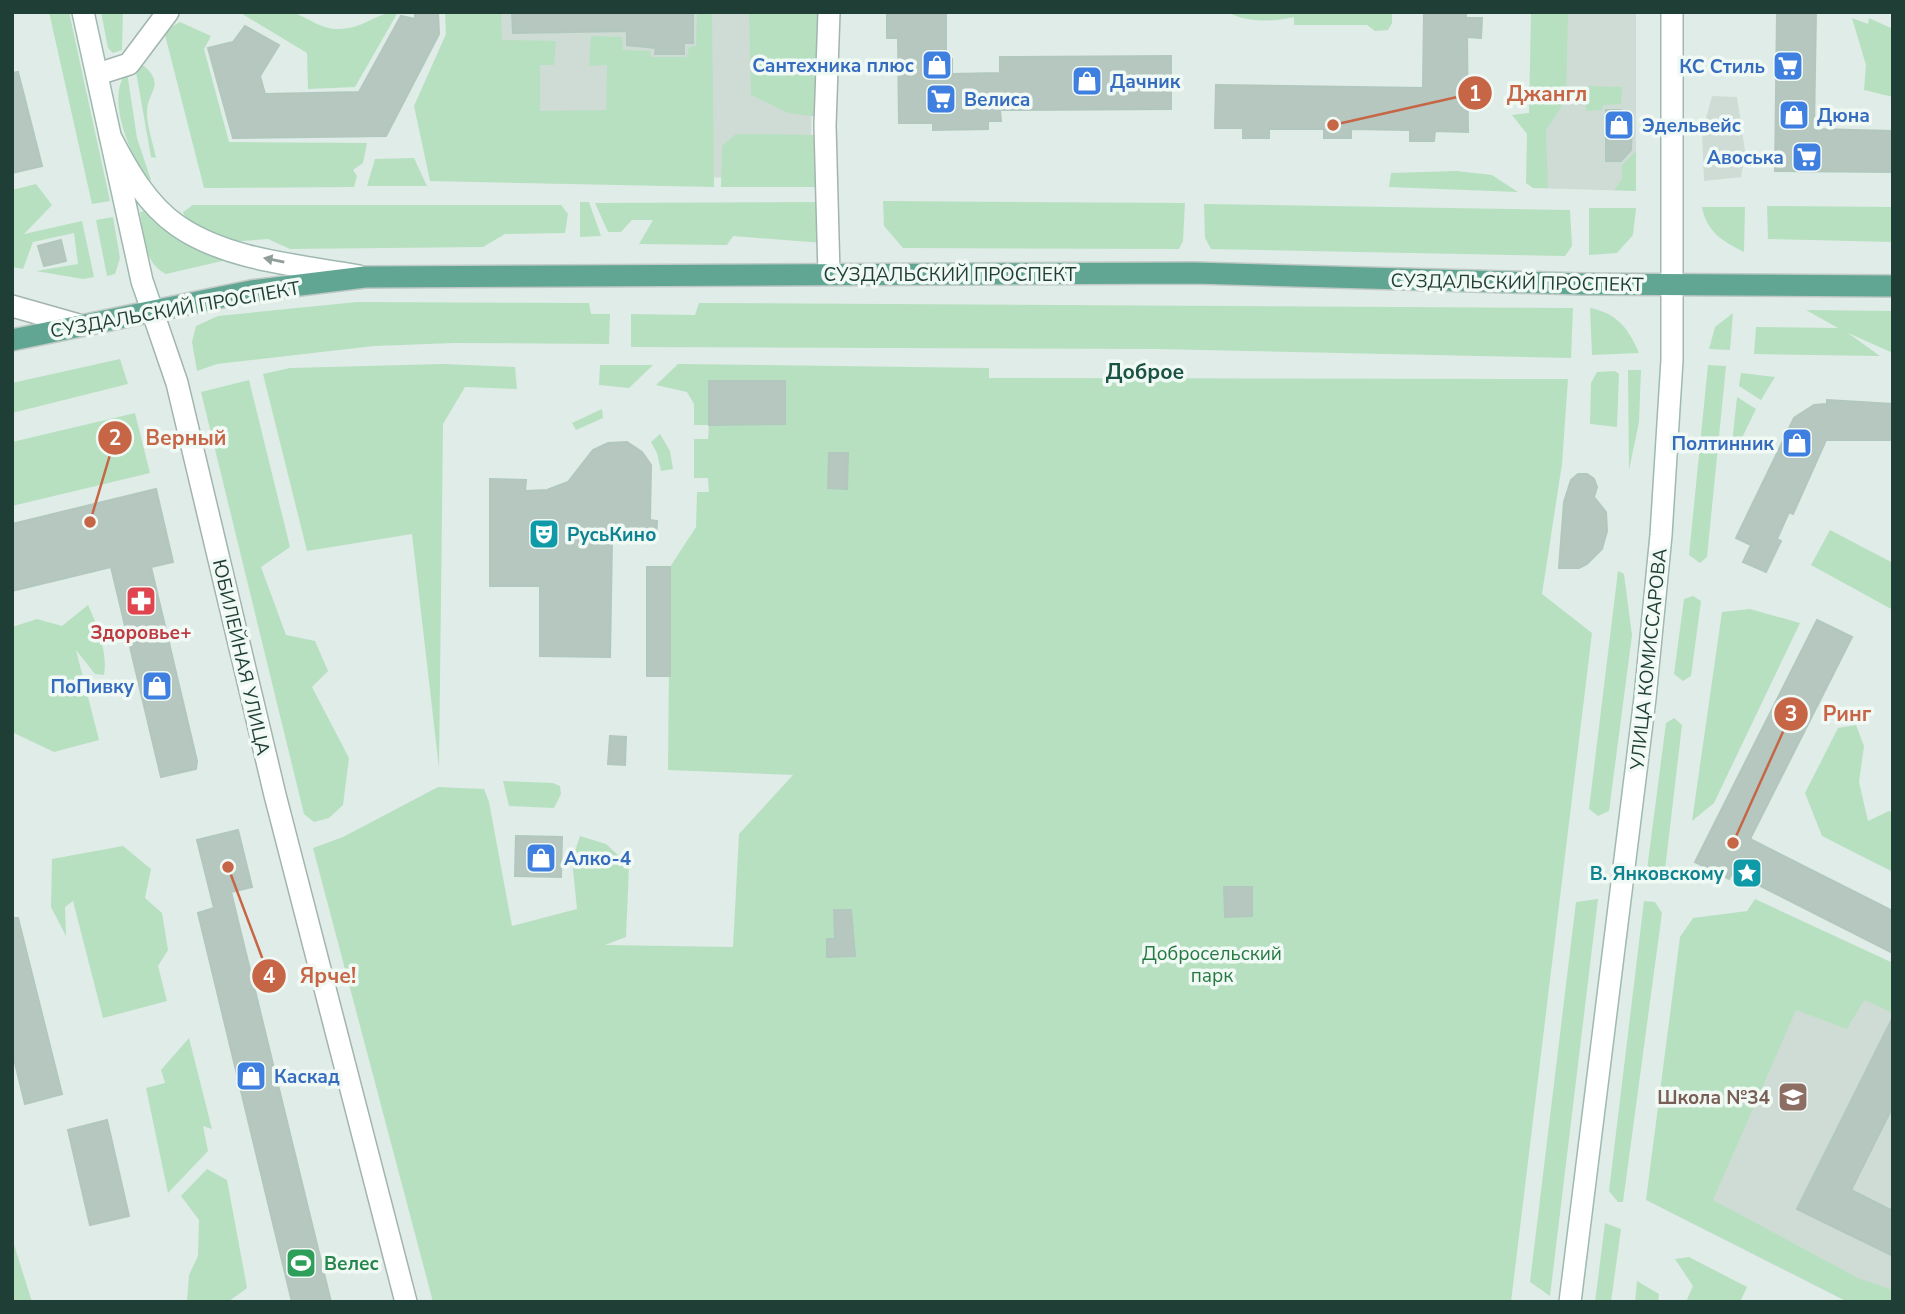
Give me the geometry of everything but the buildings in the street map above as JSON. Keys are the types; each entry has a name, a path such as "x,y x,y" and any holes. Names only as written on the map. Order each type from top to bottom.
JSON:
{"main road":[{"name":"ЮБИЛЕЙНАЯ УЛИЦА","path":"83,12 142,281 177,383 286,838 406,1302"},
{"path":"98,74 129,64 168,12"},
{"path":"829,12 825,125 829,274"},
{"name":"УЛИЦА КОМИССАРОВА","path":"1570,1302 1657,585 1672,360 1672,12"},
{"path":"110,136 130,173 151,201 177,225 209,244 248,255 365,277"},
{"name":"СУЗДАЛЬСКИЙ ПРОСПЕКТ","path":"12,340 251,291 365,277 1195,274 1673,285 1893,286"},
{"path":"12,306 79,325"}],"shaded area":[{"path":"501,12 814,12 810,178 502,176"},
{"path":"1539,12 1636,12 1636,191 1533,188"},
{"path":"1712,96 1737,97 1745,151 1741,177 1704,181 1702,133"},
{"name":"Школа №34","path":"1735,935 1893,985 1893,1302 1848,1302 1664,1208"}],"green space":[{"path":"49,12 69,12 110,201 92,204"},
{"path":"101,12 123,12 122,50 113,53 108,48"},
{"path":"239,12 289,12 323,26 346,29 398,12 355,87 308,89 307,53"},
{"path":"445,12 501,12 502,40 556,41 554,65 540,65 540,111 606,110 607,65 589,66 591,36 622,37 623,50 650,51 651,57 687,57 689,47 696,46 697,12 712,12 714,187 430,181 414,106 446,34"},
{"path":"749,12 822,12 819,117 788,113 751,95"},
{"path":"1228,12 1392,12 1392,23 1388,30 1375,31 1367,25 1294,25 1294,17 1260,20 1235,16"},
{"path":"1531,12 1568,12 1566,100 1546,130 1548,188 1533,188 1526,183 1527,134 1512,115 1529,113"},
{"path":"1852,18 1868,24 1869,18 1893,29 1893,97 1864,90 1866,65"},
{"path":"180,22 211,36 204,49 229,142 367,143 363,163 353,170 357,176 354,187 204,188 164,31"},
{"path":"135,66 144,66 154,78 154,89 147,112 156,158 151,157"},
{"path":"127,72 137,138 151,180 148,182 128,143 119,112 118,97"},
{"path":"1586,86 1622,87 1621,104 1603,105 1602,110 1586,111"},
{"path":"736,134 818,135 816,187 721,187 722,146"},
{"path":"1636,151 1636,191 1614,190 1622,179 1622,165"},
{"path":"414,158 427,186 367,186 375,159"},
{"path":"1456,171 1492,175 1518,192 1389,187 1391,173"},
{"path":"36,184 52,205 24,234 82,221 94,277 83,279 36,271 78,264 74,233 33,242 23,269 12,267 12,190"},
{"path":"883,201 1185,203 1183,241 1179,249 903,248 884,226"},
{"path":"580,202 589,202 601,236 580,237"},
{"path":"820,202 823,243 733,236 727,245 639,244 653,220 632,220 621,232 608,232 595,203"},
{"path":"1204,204 1570,210 1572,246 1565,256 1211,249 1205,238"},
{"path":"193,205 561,205 568,214 565,233 505,234 483,247 290,249 268,239 230,242 189,226 183,212"},
{"path":"1767,206 1893,207 1893,242 1768,239"},
{"path":"1702,207 1745,207 1744,252 1712,230"},
{"path":"1589,208 1636,208 1633,235 1617,253 1589,255"},
{"path":"152,209 235,258 166,274 153,263 144,238 140,212"},
{"path":"113,217 120,258 115,274 107,276 96,220"},
{"path":"357,302 589,303 591,314 610,314 609,344 454,343 374,346 217,364 197,371 192,342 196,326 218,316"},
{"path":"699,303 1573,308 1571,358 1155,349 631,347 631,314 695,315"},
{"path":"1590,308 1608,314 1621,323 1639,353 1592,355"},
{"path":"1806,310 1893,311 1893,353 1848,333 1880,356 1754,354 1756,327 1838,328"},
{"path":"1733,313 1730,350 1709,349 1715,327"},
{"path":"120,359 128,384 12,413 12,383"},
{"path":"443,364 515,367 517,389 465,387 443,424 439,768 412,534 307,551 263,374 290,368"},
{"name":"Добросельский парк","path":"678,364 989,368 989,378 1568,379 1562,464 1542,594 1592,633 1511,1302 433,1302 313,848 343,837 438,787 484,789 489,802 512,926 577,909 572,860 580,836 606,844 629,865 626,937 605,945 733,947 739,834 793,775 668,770 670,567 696,527 697,492 709,492 708,478 694,478 694,439 708,439 709,425 694,425 694,404 687,392 656,385"},
{"path":"600,365 653,365 629,388 599,385"},
{"path":"1708,365 1726,366 1707,557 1700,563 1689,555"},
{"path":"1628,370 1641,370 1639,422 1629,470"},
{"path":"1615,371 1619,374 1617,427 1590,424 1591,383 1597,372"},
{"path":"1741,373 1775,377 1761,400 1739,386"},
{"path":"249,380 290,547 261,567 286,635 315,641 328,671 312,687 349,758 343,805 329,818 314,822 304,814 201,392"},
{"path":"1737,397 1756,409 1736,450 1732,444"},
{"path":"602,409 603,418 576,430 572,423"},
{"path":"135,413 150,473 12,506 12,442"},
{"path":"660,434 670,451 673,469 661,471 651,442"},
{"path":"1830,530 1893,563 1893,610 1811,565"},
{"path":"1618,571 1624,574 1632,635 1609,811 1598,816 1589,809"},
{"path":"1693,596 1701,601 1691,676 1683,681 1674,674 1684,599"},
{"path":"88,605 103,648 104,675 95,674 76,650 99,740 54,752 14,733 12,627 37,619 62,626"},
{"path":"1750,609 1800,623 1714,803 1692,821 1722,612"},
{"path":"1674,718 1682,725 1665,870 1658,881 1646,879 1666,723"},
{"path":"1856,725 1864,746 1859,782 1868,821 1889,811 1893,813 1893,872 1822,836 1805,793 1838,728"},
{"path":"503,781 553,783 560,786 561,794 554,808 509,806"},
{"path":"123,846 151,869 145,898 162,913 168,950 158,966 167,1001 103,1018 73,901 65,907 66,936 51,907 52,859"},
{"path":"1598,899 1550,1296 1530,1282 1576,902"},
{"path":"1755,899 1893,963 1893,1013 1864,1000 1847,1029 1796,1010 1713,1200 1858,1278 1893,1290 1893,1302 1848,1302 1646,1200 1680,937 1693,918 1747,911"},
{"path":"1644,901 1655,902 1662,913 1623,1202 1618,1202 1609,1191"},
{"path":"189,1038 212,1129 203,1126 208,1151 168,1193 146,1088 165,1083 161,1070"},
{"path":"207,1169 227,1180 247,1288 228,1302 187,1302 189,1275 198,1256 199,1220 181,1196"},
{"path":"1605,1223 1621,1229 1611,1302 1595,1302"},
{"path":"12,1238 32,1302 12,1302"},
{"path":"1689,1257 1747,1287 1740,1302 1686,1302 1693,1286 1675,1259"},
{"path":"1637,1281 1659,1294 1658,1302 1635,1302"}],"place":[{"name":"Сантехника плюс","path":"937,65"},
{"name":"КС Стиль","path":"1788,66"},
{"name":"Дачник","path":"1087,81"},
{"name":"Велиса","path":"941,99"},
{"name":"Дюна","path":"1794,115"},
{"name":"Джангл","path":"1333,125"},
{"name":"Эдельвейс","path":"1619,125"},
{"name":"Авоська","path":"1807,157"},
{"name":"Полтинник","path":"1797,443"},
{"name":"Верный","path":"90,522"},
{"name":"РусьКино","path":"544,534"},
{"name":"Здоровье+","path":"141,601"},
{"name":"ПоПивку","path":"157,686"},
{"name":"Ринг","path":"1733,843"},
{"name":"Алко-4","path":"541,858"},
{"name":"Ярче!","path":"228,867"},
{"name":"В. Янковскому","path":"1747,873"},
{"name":"Каскад","path":"251,1076"},
{"name":"Школа №34","path":"1793,1097"},
{"name":"Велес","path":"301,1263"}],"district":[{"name":"Доброе","path":"1145,372"}]}
